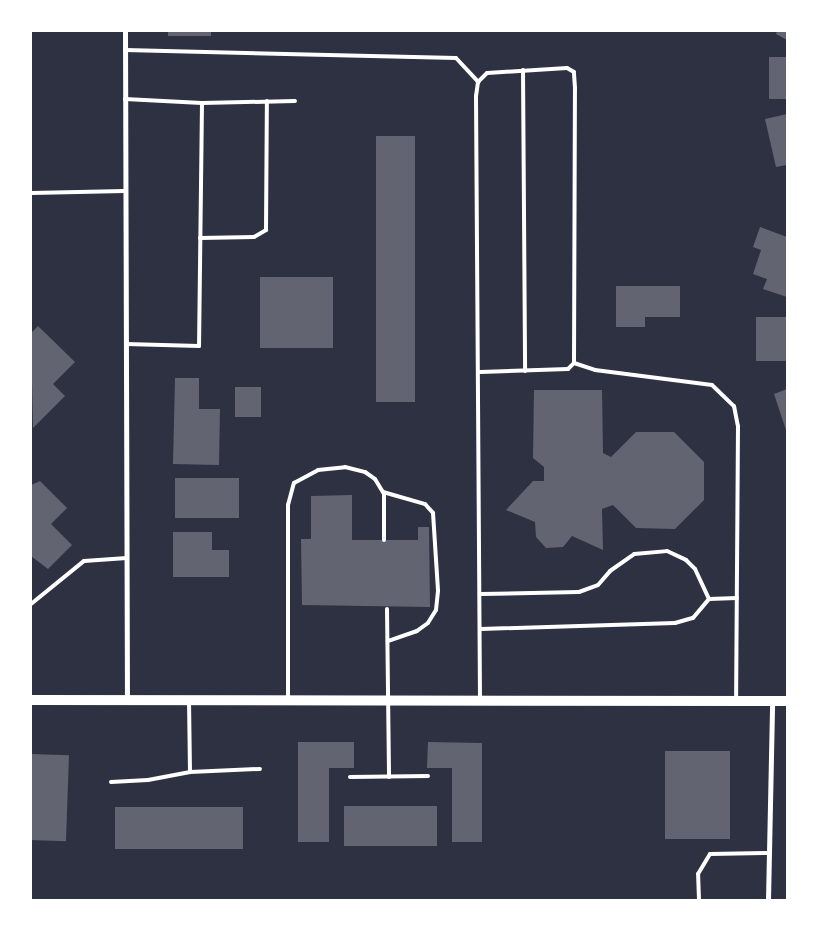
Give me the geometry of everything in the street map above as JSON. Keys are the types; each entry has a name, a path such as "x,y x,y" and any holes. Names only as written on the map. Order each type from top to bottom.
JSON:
{"main road":[{"path":"31,700 787,700"}],"street":[{"path":"125,31 127,700"},
{"path":"768,900 772,700"}],"lane":[{"path":"125,50 456,58 478,82"},
{"path":"480,372 568,369 574,363 574,72 567,68 487,73 478,82 476,96 480,372 480,700"},
{"path":"524,70 525,371"},
{"path":"125,99 202,103 295,101"},
{"path":"200,238 254,238 266,230 266,101"},
{"path":"126,344 199,346 202,103"},
{"path":"31,193 125,191"},
{"path":"574,363 595,370 656,375 712,385 734,406 738,426 736,701"},
{"path":"288,700 288,505 294,484 318,470 345,467 365,472 375,479 383,493 384,540"},
{"path":"383,493 425,504 433,513 438,591 436,610 428,623 417,632 388,641"},
{"path":"481,594 579,592 598,585 610,571 634,554 667,551 686,560 696,569 709,599"},
{"path":"31,604 84,561 127,558"},
{"path":"481,629 675,623 692,618 709,599 736,598"},
{"path":"387,609 389,777"},
{"path":"189,701 190,772"},
{"path":"111,782 148,780 190,772 260,769"},
{"path":"350,777 428,776"},
{"path":"699,900 698,874 710,854 768,853"}],"building":[{"path":"168,31 211,31 211,36 168,36"},
{"path":"777,31 787,31 787,40 776,34"},
{"path":"769,57 787,57 787,99 769,99"},
{"path":"787,114 787,165 776,167 765,119"},
{"path":"376,136 415,136 415,402 376,402"},
{"path":"760,227 787,237 787,297 763,289 767,279 753,274 761,250 753,247"},
{"path":"260,277 333,277 333,348 260,348"},
{"path":"616,286 680,286 680,317 645,317 645,327 616,327"},
{"path":"756,317 787,317 787,361 756,361"},
{"path":"38,326 75,362 53,384 65,396 33,428 31,333"},
{"path":"175,378 199,378 199,409 220,409 219,465 173,464"},
{"path":"235,387 261,387 261,417 235,417"},
{"path":"787,389 787,429 786,430 774,394"},
{"path":"534,390 602,390 603,453 611,457 636,432 674,432 704,462 704,500 675,529 636,528 613,505 602,509 603,550 572,536 563,547 546,548 536,537 535,522 506,510 533,481 544,481 544,467 533,458"},
{"path":"175,478 239,478 239,518 175,518"},
{"path":"40,481 67,508 51,524 72,545 48,569 31,556 31,485"},
{"path":"352,495 352,540 418,540 418,527 429,527 430,607 302,605 301,539 311,539 311,496"},
{"path":"173,532 212,532 212,550 229,550 229,577 173,577"},
{"path":"298,742 354,742 354,768 329,768 329,842 298,842"},
{"path":"428,742 482,743 482,842 452,842 452,768 427,768"},
{"path":"665,751 730,751 730,839 665,839"},
{"path":"31,754 69,755 66,841 31,840"},
{"path":"344,806 437,806 437,846 344,846"},
{"path":"115,807 243,807 243,849 115,849"}]}
